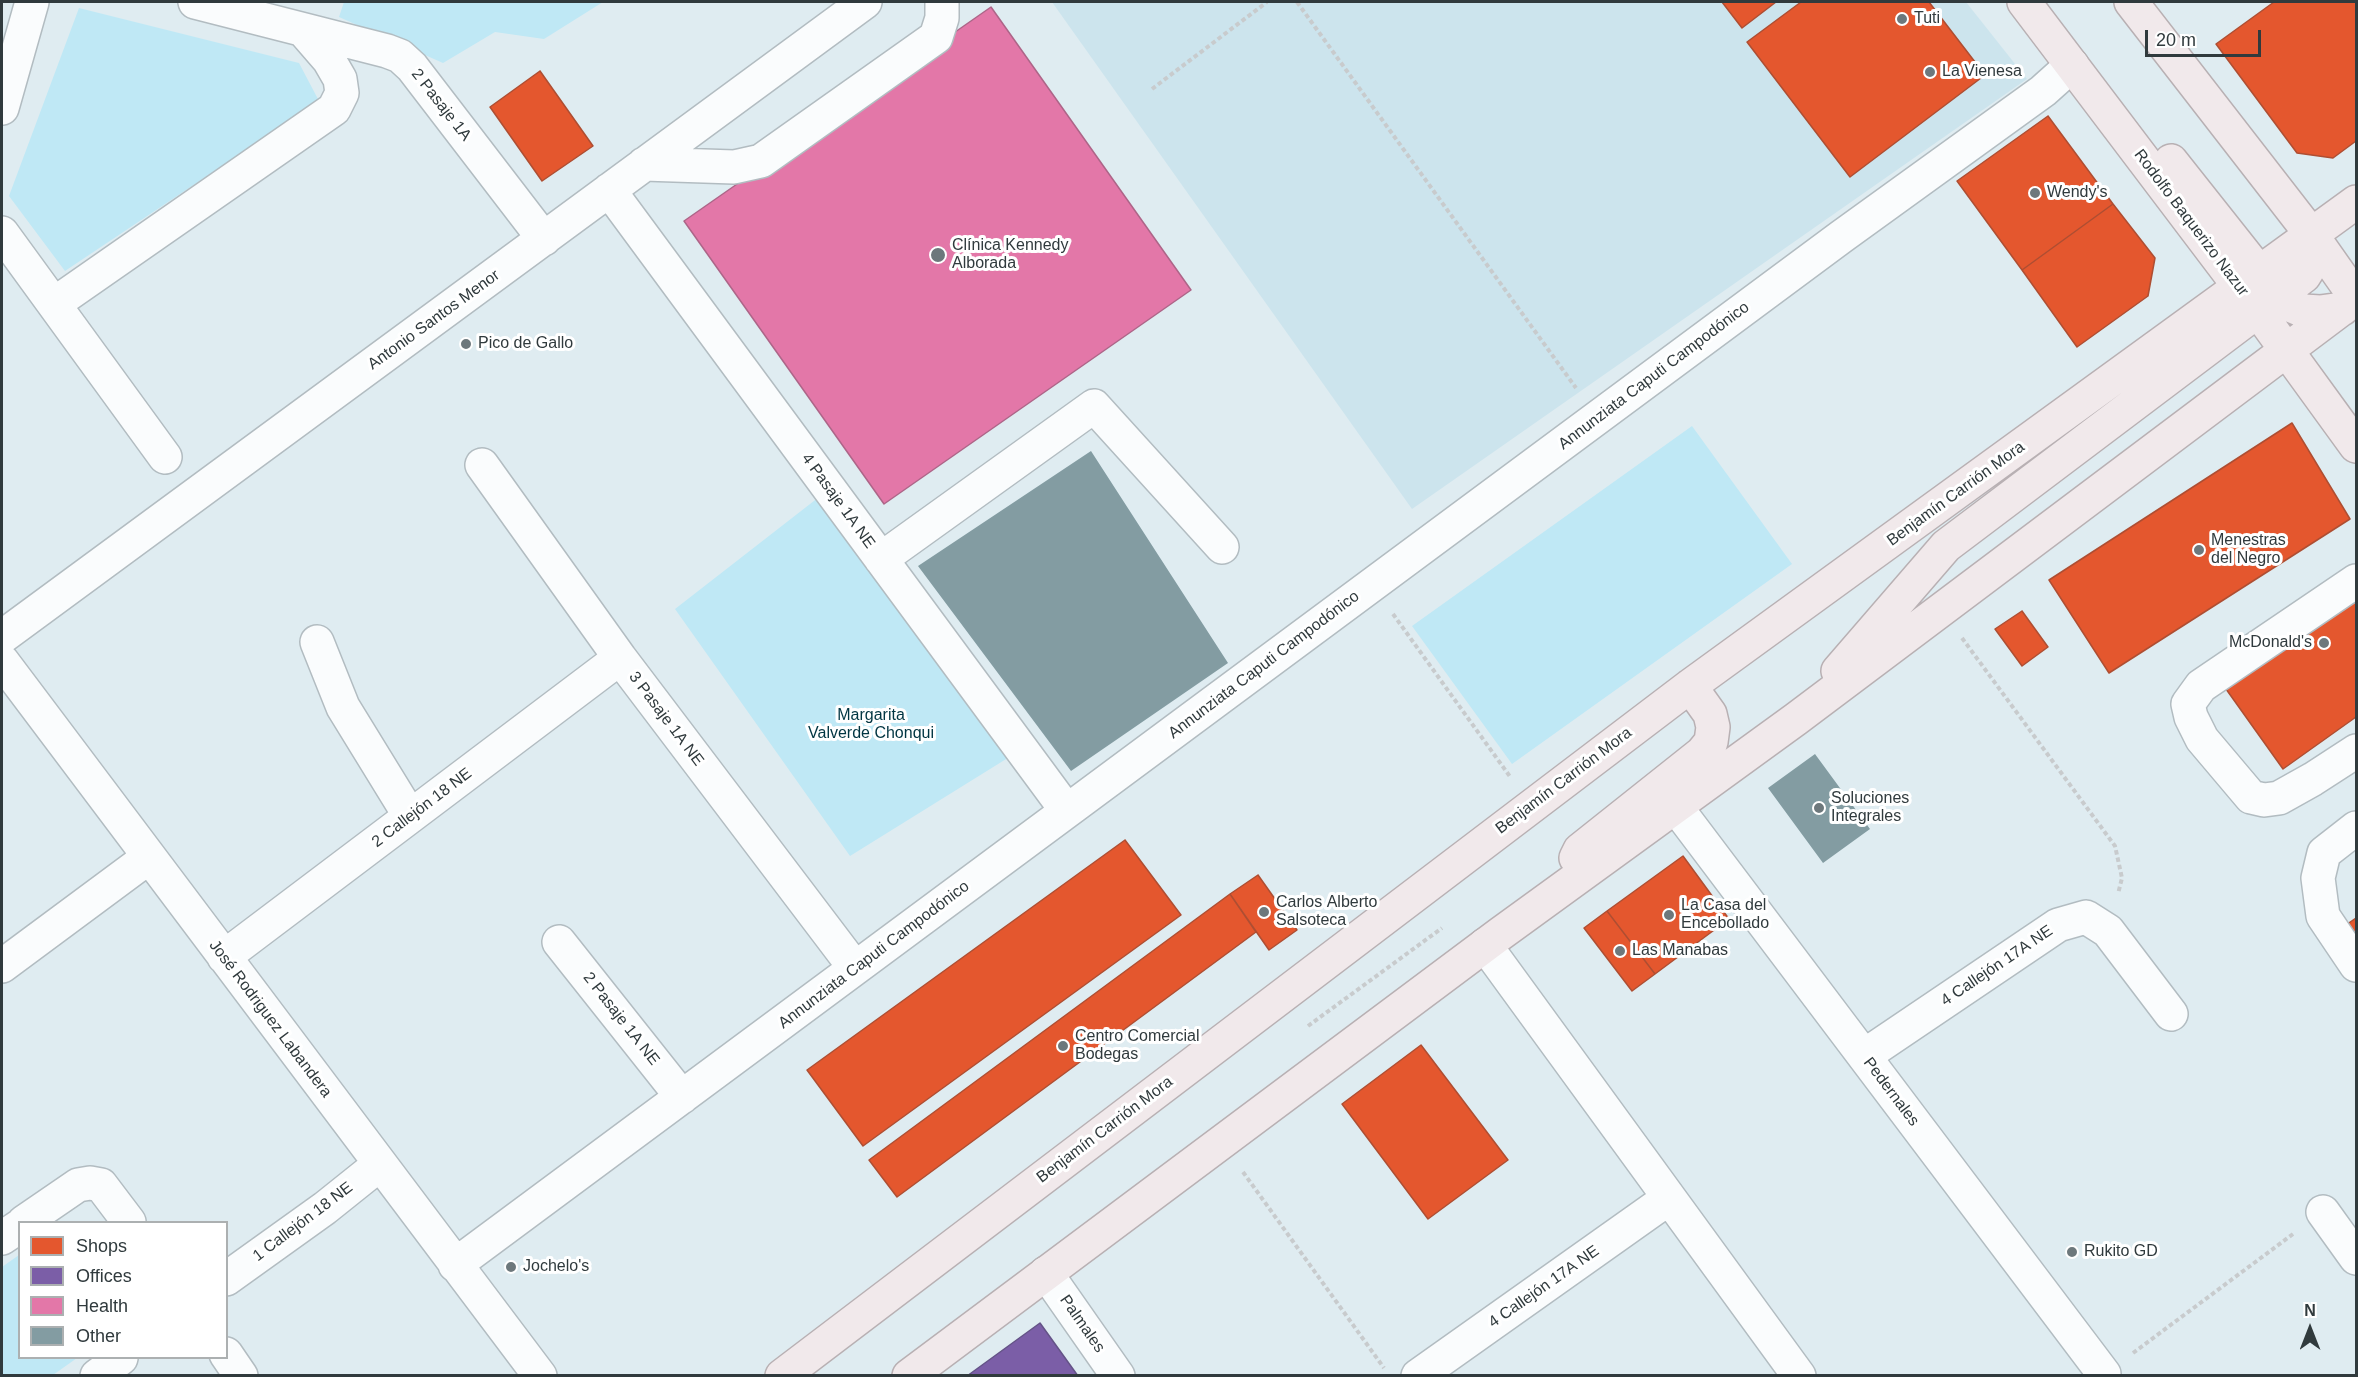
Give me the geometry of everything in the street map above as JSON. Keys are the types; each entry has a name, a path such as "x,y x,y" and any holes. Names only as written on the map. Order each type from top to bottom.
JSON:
{"main road":[{"name":"Rodolfo Baquerizo Nazur","path":"2024,2 2126,136 2266,294"},
{"path":"2131,2 2311,234 2346,261 2352,302"},
{"path":"2311,234 2356,202"},
{"path":"1796,719 1946,546 2266,294 2304,276 2312,266 2314,250 2311,234"},
{"path":"2266,294 2346,261"},
{"path":"2266,294 2312,312 2352,302"},
{"path":"2266,294 2284,312 2281,321 2282,336 2288,352 2356,446"},
{"name":"Benjamín Carrión Mora","path":"782,1376 1690,686 2266,294"},
{"path":"909,1376 1485,945 1796,719 2352,302"},
{"path":"1559,892 1580,850 1702,753 1711,742 1713,727 1710,714 1690,686"}],"street":[{"path":"2,108 33,2"},
{"name":"2 Pasaje 1A","path":"195,2 400,56 412,67 544,239"},
{"name":"Antonio Santos Menor","path":"2,637 865,2"},
{"path":"644,164 734,167 761,161 936,37 942,18 942,2"},
{"path":"54,304 334,109 342,93 340,79 329,60 303,30"},
{"name":"Annunziata Caputi Campodónico","path":"455,1264 1832,244 2043,92 2072,65"},
{"name":"4 Pasaje 1A NE","path":"609,190 1068,811"},
{"path":"2,232 165,456"},
{"path":"881,559 1094,406 1222,547"},
{"name":"3 Pasaje 1A NE","path":"482,465 620,658 855,968"},
{"path":"2356,581 2201,686 2188,704 2190,717 2202,739 2251,797 2264,800 2279,798 2356,751"},
{"path":"317,642 343,707 410,816"},
{"name":"2 Callejón 18 NE","path":"224,957 620,658"},
{"name":"José Rodriguez Labandera","path":"2,662 540,1376"},
{"name":"Pedernales","path":"1676,807 2103,1375"},
{"path":"2356,828 2324,854 2318,878 2323,916 2356,965"},
{"path":"2,966 149,857"},
{"name":"4 Callejón 17A NE","path":"1864,1056 2058,925 2086,917 2108,931 2171,1014"},
{"name":"2 Pasaje 1A NE","path":"559,942 682,1097"},
{"path":"1485,945 1799,1376"},
{"name":"1 Callejón 18 NE","path":"228,1277 325,1208 380,1164"},
{"path":"25,1221 78,1185 90,1183 101,1185 128,1221"},
{"name":"4 Callejón 17A NE","path":"1403,1375 1669,1197"},
{"path":"2323,1212 2356,1258"},
{"path":"2,1238 18,1227"},
{"name":"Palmales","path":"1046,1273 1118,1376"},
{"path":"228,1357 241,1376"},
{"path":"97,1376 119,1359"}],"path":[{"path":"1152,89 1267,2"},
{"path":"1297,2 1597,418"},
{"path":"1372,585 1531,806"},
{"path":"1942,610 2115,846 2122,878 2108,931"},
{"path":"1222,1142 1403,1375"},
{"path":"2103,1375 2323,1212"}],"shaded area":[{"path":"1052,2 1966,2 2027,79 1412,509"}],"green space":[{"path":"344,2 603,2 544,39 495,32 443,63 339,17"},
{"path":"79,8 299,63 319,101 65,271 9,196"},
{"path":"1692,426 1792,564 1512,764 1412,626"},
{"name":"Margarita Valverde Chonqui","path":"819,497 1011,756 850,856 675,609"},
{"path":"18,1256 18,1359 76,1359 53,1375 2,1375 2,1267"}],"building: Shops":[{"path":"1722,2 1776,2 1742,28"},
{"path":"1801,2 1929,2 1985,75 1850,177 1747,42"},
{"path":"2274,2 2356,2 2356,141 2333,158 2297,153 2216,44"},
{"path":"540,71 593,146 542,181 490,107"},
{"name":"Wendy's","path":"2048,116 2113,204 2022,270 1957,181"},
{"path":"2113,204 2155,258 2148,296 2077,347 2022,270"},
{"name":"Menestras del Negro","path":"2292,423 2350,519 2109,673 2049,580"},
{"name":"McDonald's","path":"2356,597 2356,717 2283,769 2226,689"},
{"path":"2022,611 2048,647 2022,666 1995,629"},
{"path":"1125,840 1181,915 863,1146 807,1070"},
{"name":"La Casa del Encebollado","path":"1683,856 1729,919 1655,974 1607,911"},
{"name":"Carlos Alberto Salsoteca","path":"1258,875 1297,930 1269,950 1230,894"},
{"name":"Centro Comercial Bodegas","path":"1230,894 1256,932 897,1197 869,1160"},
{"name":"Las Manabas","path":"1607,911 1655,974 1632,991 1584,928"},
{"path":"2356,918 2356,953 2340,929"},
{"path":"1421,1045 1508,1160 1428,1219 1342,1104"}],"building: Offices":[{"path":"1040,1323 1078,1376 967,1376"}],"building: Health":[{"name":"Clínica Kennedy Alborada","path":"991,7 1191,290 884,504 684,221"}],"building: Other":[{"path":"1091,451 1228,663 1071,771 918,566"},
{"name":"Soluciones Integrales","path":"1815,754 1870,829 1823,863 1768,788"}],"place":[{"name":"Tuti","path":"1902,19"},
{"name":"La Vienesa","path":"1930,72"},
{"name":"Wendy's","path":"2035,193"},
{"name":"Clínica Kennedy Alborada","path":"938,255"},
{"name":"Pico de Gallo","path":"466,344"},
{"name":"Menestras del Negro","path":"2199,550"},
{"name":"McDonald's","path":"2324,643"},
{"name":"Soluciones Integrales","path":"1819,808"},
{"name":"Carlos Alberto Salsoteca","path":"1264,912"},
{"name":"La Casa del Encebollado","path":"1669,915"},
{"name":"Las Manabas","path":"1620,951"},
{"name":"Centro Comercial Bodegas","path":"1063,1046"},
{"name":"Rukito GD","path":"2072,1252"},
{"name":"Jochelo's","path":"511,1267"}]}
